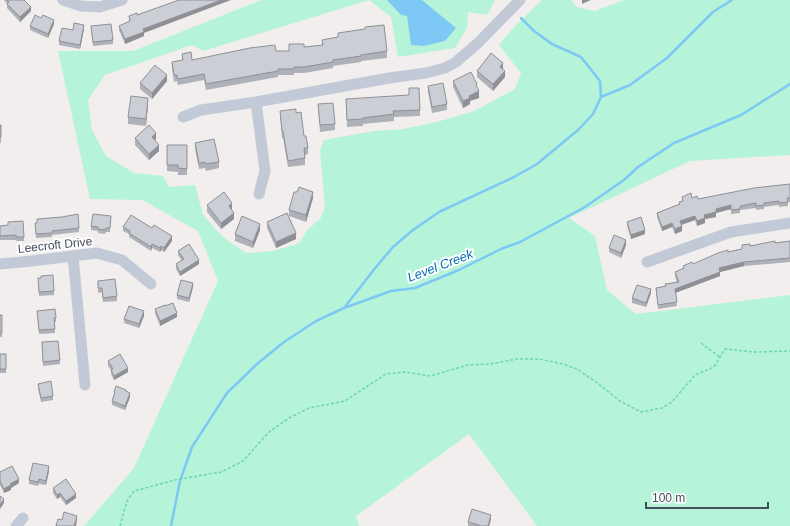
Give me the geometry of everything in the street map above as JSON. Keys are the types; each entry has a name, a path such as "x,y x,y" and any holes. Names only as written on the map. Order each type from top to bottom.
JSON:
{"street":[{"path":"63,0 81,6 100,7 122,0"},
{"path":"183,117 201,110 426,73 445,68 456,62 478,43 520,0"},
{"path":"256,102 265,171 258,194"},
{"path":"647,262 731,232 790,223"},
{"name":"Leecroft Drive","path":"0,264 97,253 122,260 151,284"},
{"path":"72,256 85,385"}],"path":[{"path":"701,343 720,357"},
{"path":"120,526 127,501 134,491 175,480 220,472 243,461 269,432 289,418 309,408 345,401 386,374 405,372 430,376 468,365 490,364 517,359 539,359 563,364 577,370 596,382 620,401 642,412 662,408 672,402 695,375 714,367 725,349 755,352 790,351"}],"green space":[{"path":"261,0 369,0 203,51 192,45 105,75 88,100 92,130 106,156 134,173 163,176 169,187 195,185 203,215 223,237 246,253 273,251 300,243 306,231 320,219 325,208 320,150 324,140 374,131 403,129 437,122 474,111 515,89 521,73 499,45 514,27 542,0 571,0 577,7 595,11 624,0 790,0 790,155 690,161 569,218 595,236 607,290 636,314 790,295 790,526 537,526 469,434 356,516 359,526 84,526 134,468 218,281 198,231 142,200 90,199 58,51 133,51"},
{"path":"369,0 495,0 487,15 468,12 467,28 455,48 398,57 391,17"}],"water":[{"path":"387,0 422,0 456,28 445,41 424,46 411,45 407,16 401,15"}],"building":[{"path":"7,0 24,0 31,7 20,17 7,4 9,2"},
{"path":"179,0 221,0 143,29 144,32 125,39 119,26 130,21 129,16 137,13 137,15"},
{"path":"35,15 41,18 43,15 54,20 48,34 30,26"},
{"path":"74,23 84,25 80,45 59,41 62,28 73,30"},
{"path":"111,24 113,40 93,42 91,26"},
{"path":"384,25 387,51 333,60 333,62 304,67 294,67 294,69 278,69 278,71 206,84 204,74 178,79 177,75 174,75 172,62 183,60 182,54 191,52 192,60 250,48 275,45 276,51 289,51 289,44 304,44 304,47 323,45 322,40 338,37 338,33 365,29 365,27"},
{"path":"491,53 503,63 500,67 505,71 493,84 477,71"},
{"path":"155,65 167,75 152,93 140,83"},
{"path":"471,72 479,91 463,101 453,81"},
{"path":"443,83 447,104 432,107 428,86"},
{"path":"409,88 419,88 420,110 393,111 394,114 347,120 346,99 409,95"},
{"path":"131,96 148,98 146,119 128,117"},
{"path":"333,103 335,124 320,125 318,104"},
{"path":"296,109 296,113 301,112 304,136 306,136 308,148 304,148 305,158 288,161 280,111"},
{"path":"1,125 1,137 0,137"},
{"path":"149,125 156,133 152,137 159,145 149,154 135,138"},
{"path":"214,139 219,162 206,164 205,162 199,163 195,143"},
{"path":"167,145 187,145 187,169 178,168 178,165 167,165"},
{"path":"790,184 790,198 787,198 788,202 779,203 779,201 764,203 764,205 756,206 756,203 740,206 740,209 731,210 731,205 716,209 716,212 704,215 705,218 697,221 695,216 680,221 682,226 675,229 672,223 662,227 657,213 680,204 679,202 683,201 682,197 691,193 692,198 697,196 698,199 754,188"},
{"path":"299,187 313,192 306,215 289,210 294,192 297,192"},
{"path":"224,192 232,203 229,206 234,213 221,223 207,205"},
{"path":"287,213 296,233 276,242 267,222"},
{"path":"78,214 79,228 52,231 52,233 36,234 35,223 37,223 37,219"},
{"path":"93,214 111,216 110,228 106,228 105,230 91,226"},
{"path":"131,215 152,228 154,225 172,236 164,248 161,246 160,248 152,244 151,247 129,233 130,231 123,227"},
{"path":"242,216 260,224 253,242 235,234"},
{"path":"641,217 645,230 631,235 627,222"},
{"path":"23,221 24,237 16,237 16,235 0,236 0,226 8,225 8,222"},
{"path":"614,235 626,240 621,253 609,248"},
{"path":"775,241 775,243 790,241 790,258 744,262 719,268 720,272 675,289 677,302 658,305 656,288 666,286 665,284 679,282 675,272 684,268 683,266 692,262 693,264 728,250 728,252 742,249 742,245 750,244 750,246"},
{"path":"189,244 199,260 180,272 176,264 184,259 178,251"},
{"path":"53,275 54,291 39,292 38,278 41,278 41,276"},
{"path":"115,279 117,296 103,298 102,288 98,288 98,281"},
{"path":"181,280 193,283 189,298 177,295"},
{"path":"637,285 651,289 646,303 632,298"},
{"path":"173,303 177,313 160,321 155,309"},
{"path":"129,306 144,311 139,324 124,319"},
{"path":"55,309 55,329 39,330 37,311"},
{"path":"0,315 2,315 2,333 0,333"},
{"path":"58,341 60,360 43,362 42,342"},
{"path":"0,354 6,354 6,369 0,369"},
{"path":"120,354 128,368 114,376 111,370 113,369 108,361"},
{"path":"51,381 53,396 41,398 38,384"},
{"path":"116,386 130,393 125,406 112,401"},
{"path":"33,463 49,466 46,481 39,479 38,482 29,480"},
{"path":"12,466 19,479 4,489 0,481 0,472"},
{"path":"66,479 76,494 66,501 60,493 57,495 53,488"},
{"path":"0,496 4,499 0,505"},
{"path":"472,509 491,515 488,526 479,526 468,522"},
{"path":"64,512 77,516 74,526 56,526 58,519 62,520"}],"waterway":[{"path":"601,97 630,85 667,58 713,12 732,0"},
{"path":"344,308 393,247 413,230 439,212 514,177 537,164 578,130 593,114 601,97 600,81 581,57 552,44 534,31 521,18"},
{"name":"Level Creek","path":"171,526 180,481 192,447 227,393 257,364 284,342 316,321 344,308 391,291 415,288 459,270 501,249 520,242 585,207 624,180 638,167 674,143 741,115 790,84"}]}
